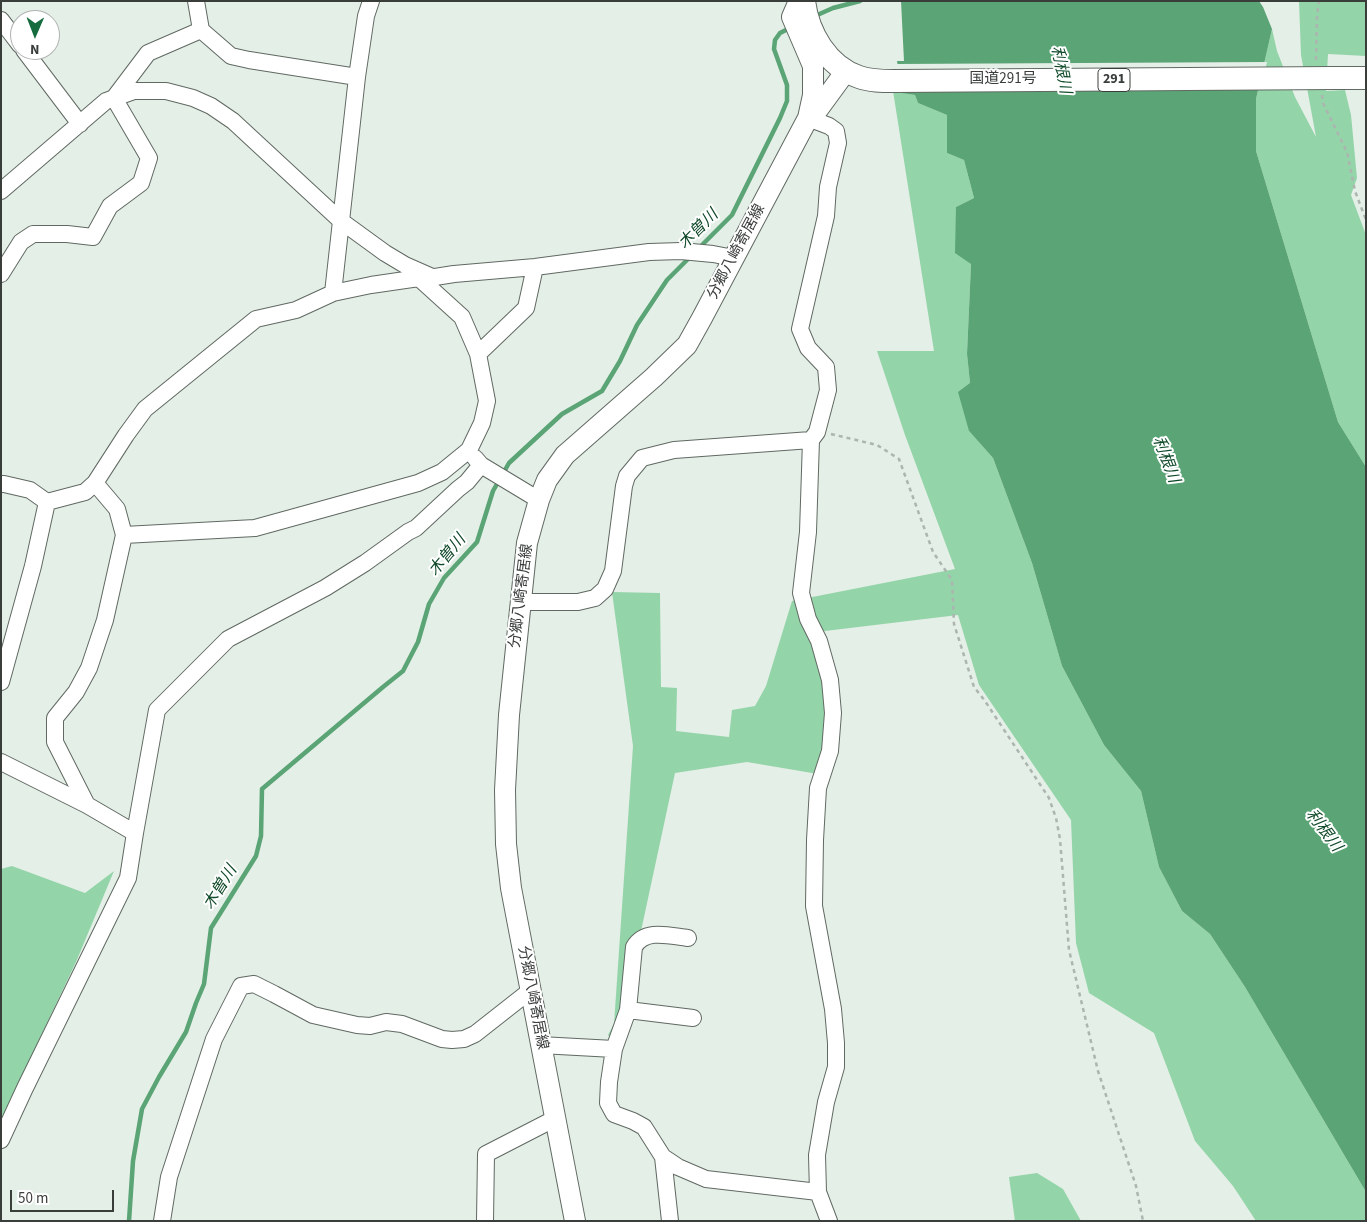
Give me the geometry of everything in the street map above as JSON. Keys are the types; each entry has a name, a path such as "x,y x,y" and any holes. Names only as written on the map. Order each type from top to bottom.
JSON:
{"highway":[{"name":"国道291号","path":"802,16 826,54 835,63 846,72 860,78 873,80 1328,86 1366,78"}],"main road":[{"path":"802,16 809,54 814,66 813,95 808,118"},
{"name":"分郷八崎寄居線","path":"575,1221 511,888 506,844 505,790 509,715 527,543 539,500 547,480 565,455 654,377 687,345 808,118 816,112 846,72"}],"street":[{"path":"196,1 201,30 231,56 357,77"},
{"path":"333,293 357,77 366,16 371,1"},
{"path":"1,20 10,32"},
{"path":"114,98 148,53 201,30"},
{"path":"32,60 80,124"},
{"path":"1,191 106,101 134,90 166,91 193,98 211,106 233,121 341,220 385,253 427,278 462,317 478,354 487,401 482,423 469,450 442,472 418,483 255,528 124,535"},
{"path":"1,274 21,242 33,234 67,234 92,237 110,206 141,183 150,158 114,98"},
{"path":"808,118 829,126 836,131 838,143 828,187 826,216 800,329 808,348 826,367 828,390 814,436 808,532 800,593 808,618 819,641 830,680 833,713 830,751 818,788 814,906 833,1009 836,1043 836,1067 826,1102 817,1155 818,1192 829,1221"},
{"path":"1,484 30,490 47,502 85,492 95,483 145,409 256,320 296,310 333,293 372,285 454,274 535,267 649,252 681,251 734,258"},
{"path":"478,354 526,308 535,267"},
{"path":"521,602 578,602 595,598 604,589 613,571 624,486 627,476 642,458 674,450 814,436"},
{"path":"469,450 486,467 539,500"},
{"path":"1,1140 128,878 157,710 228,639 325,588 416,528 458,489 486,467"},
{"path":"87,806 55,742 55,718 76,692 89,668 105,620 124,535 117,509 95,483"},
{"path":"1,682 33,566 47,502"},
{"path":"1,762 135,833"},
{"path":"688,938 656,934 647,935 638,941 634,947 628,1010 614,1049 608,1103 614,1114 644,1127 663,1157 678,1167 706,1179 818,1192"},
{"path":"162,1221 169,1177 214,1039 241,986 254,984 312,1015 356,1025 370,1026 386,1022 402,1024 442,1039 452,1040 464,1039 475,1034 531,990"},
{"path":"628,1010 693,1018"},
{"path":"540,1045 614,1049"},
{"path":"485,1221 486,1154 556,1118"},
{"path":"663,1157 670,1221"}],"path":[{"path":"1316,60 1319,1"},
{"path":"1328,86 1323,103 1347,152 1355,191 1366,220"},
{"path":"814,436 838,434 877,445 899,458 932,552 952,580 954,624 974,687 1048,798 1056,818 1060,839 1069,950 1098,1071 1136,1186 1143,1221"}],"shaded area":[{"path":"1299,1 1366,1 1366,56 1328,54 1326,91 1345,90 1351,115 1357,178 1351,195 1366,235 1366,467 1338,422 1256,151 1256,99 1272,29 1277,51 1295,97 1316,137 1301,55"},
{"path":"893,91 915,95 918,103 947,115 947,153 964,160 974,198 956,207 971,264 967,354 970,383 969,431 993,458 1032,563 1062,666 1104,745 1141,791 1159,867 1182,911 1210,934 1245,987 1366,1192 1366,1221 1256,1221 1233,1186 1195,1141 1154,1033 1089,993 1076,943 1071,820 979,685 958,615 825,631 811,637 823,683 828,740 818,774 747,762 675,773 621,1024 611,1038 608,1035 614,1024 633,746 612,592 660,593 661,687 677,688 676,731 729,737 732,710 755,706 766,686 792,601 955,569 905,435 877,351 934,351"},
{"path":"12,866 85,893 114,871 76,962 1,1120 1,869"},
{"path":"1037,1173 1063,1189 1081,1221 1015,1221 1009,1177"}],"water":[{"name":"利根川","path":"901,1 1259,1 1272,29 1256,99 1256,151 1338,422 1366,467 1366,1192 1245,987 1210,934 1182,911 1159,867 1141,791 1104,745 1062,666 1032,563 993,458 969,431 958,392 970,383 967,354 971,264 955,253 956,207 974,198 964,160 947,153 947,115 918,103 915,95 902,93 897,61 904,61"}],"pier":[{"path":"1267,62 1261,88 899,90 895,64"}],"waterway":[{"name":"木曽川","path":"815,16 833,8 860,1"},
{"name":"木曽川","path":"698,249 732,215 780,118 787,101 787,85 774,49 775,40 780,33 792,27"},
{"name":"木曽川","path":"129,1221 133,1161 142,1109 186,1032 204,984 211,928 256,856 261,836 262,789 403,671 418,642 429,604 444,578 477,542 493,491 509,463 562,414 602,391 620,361 637,325 667,280 691,256"}]}
